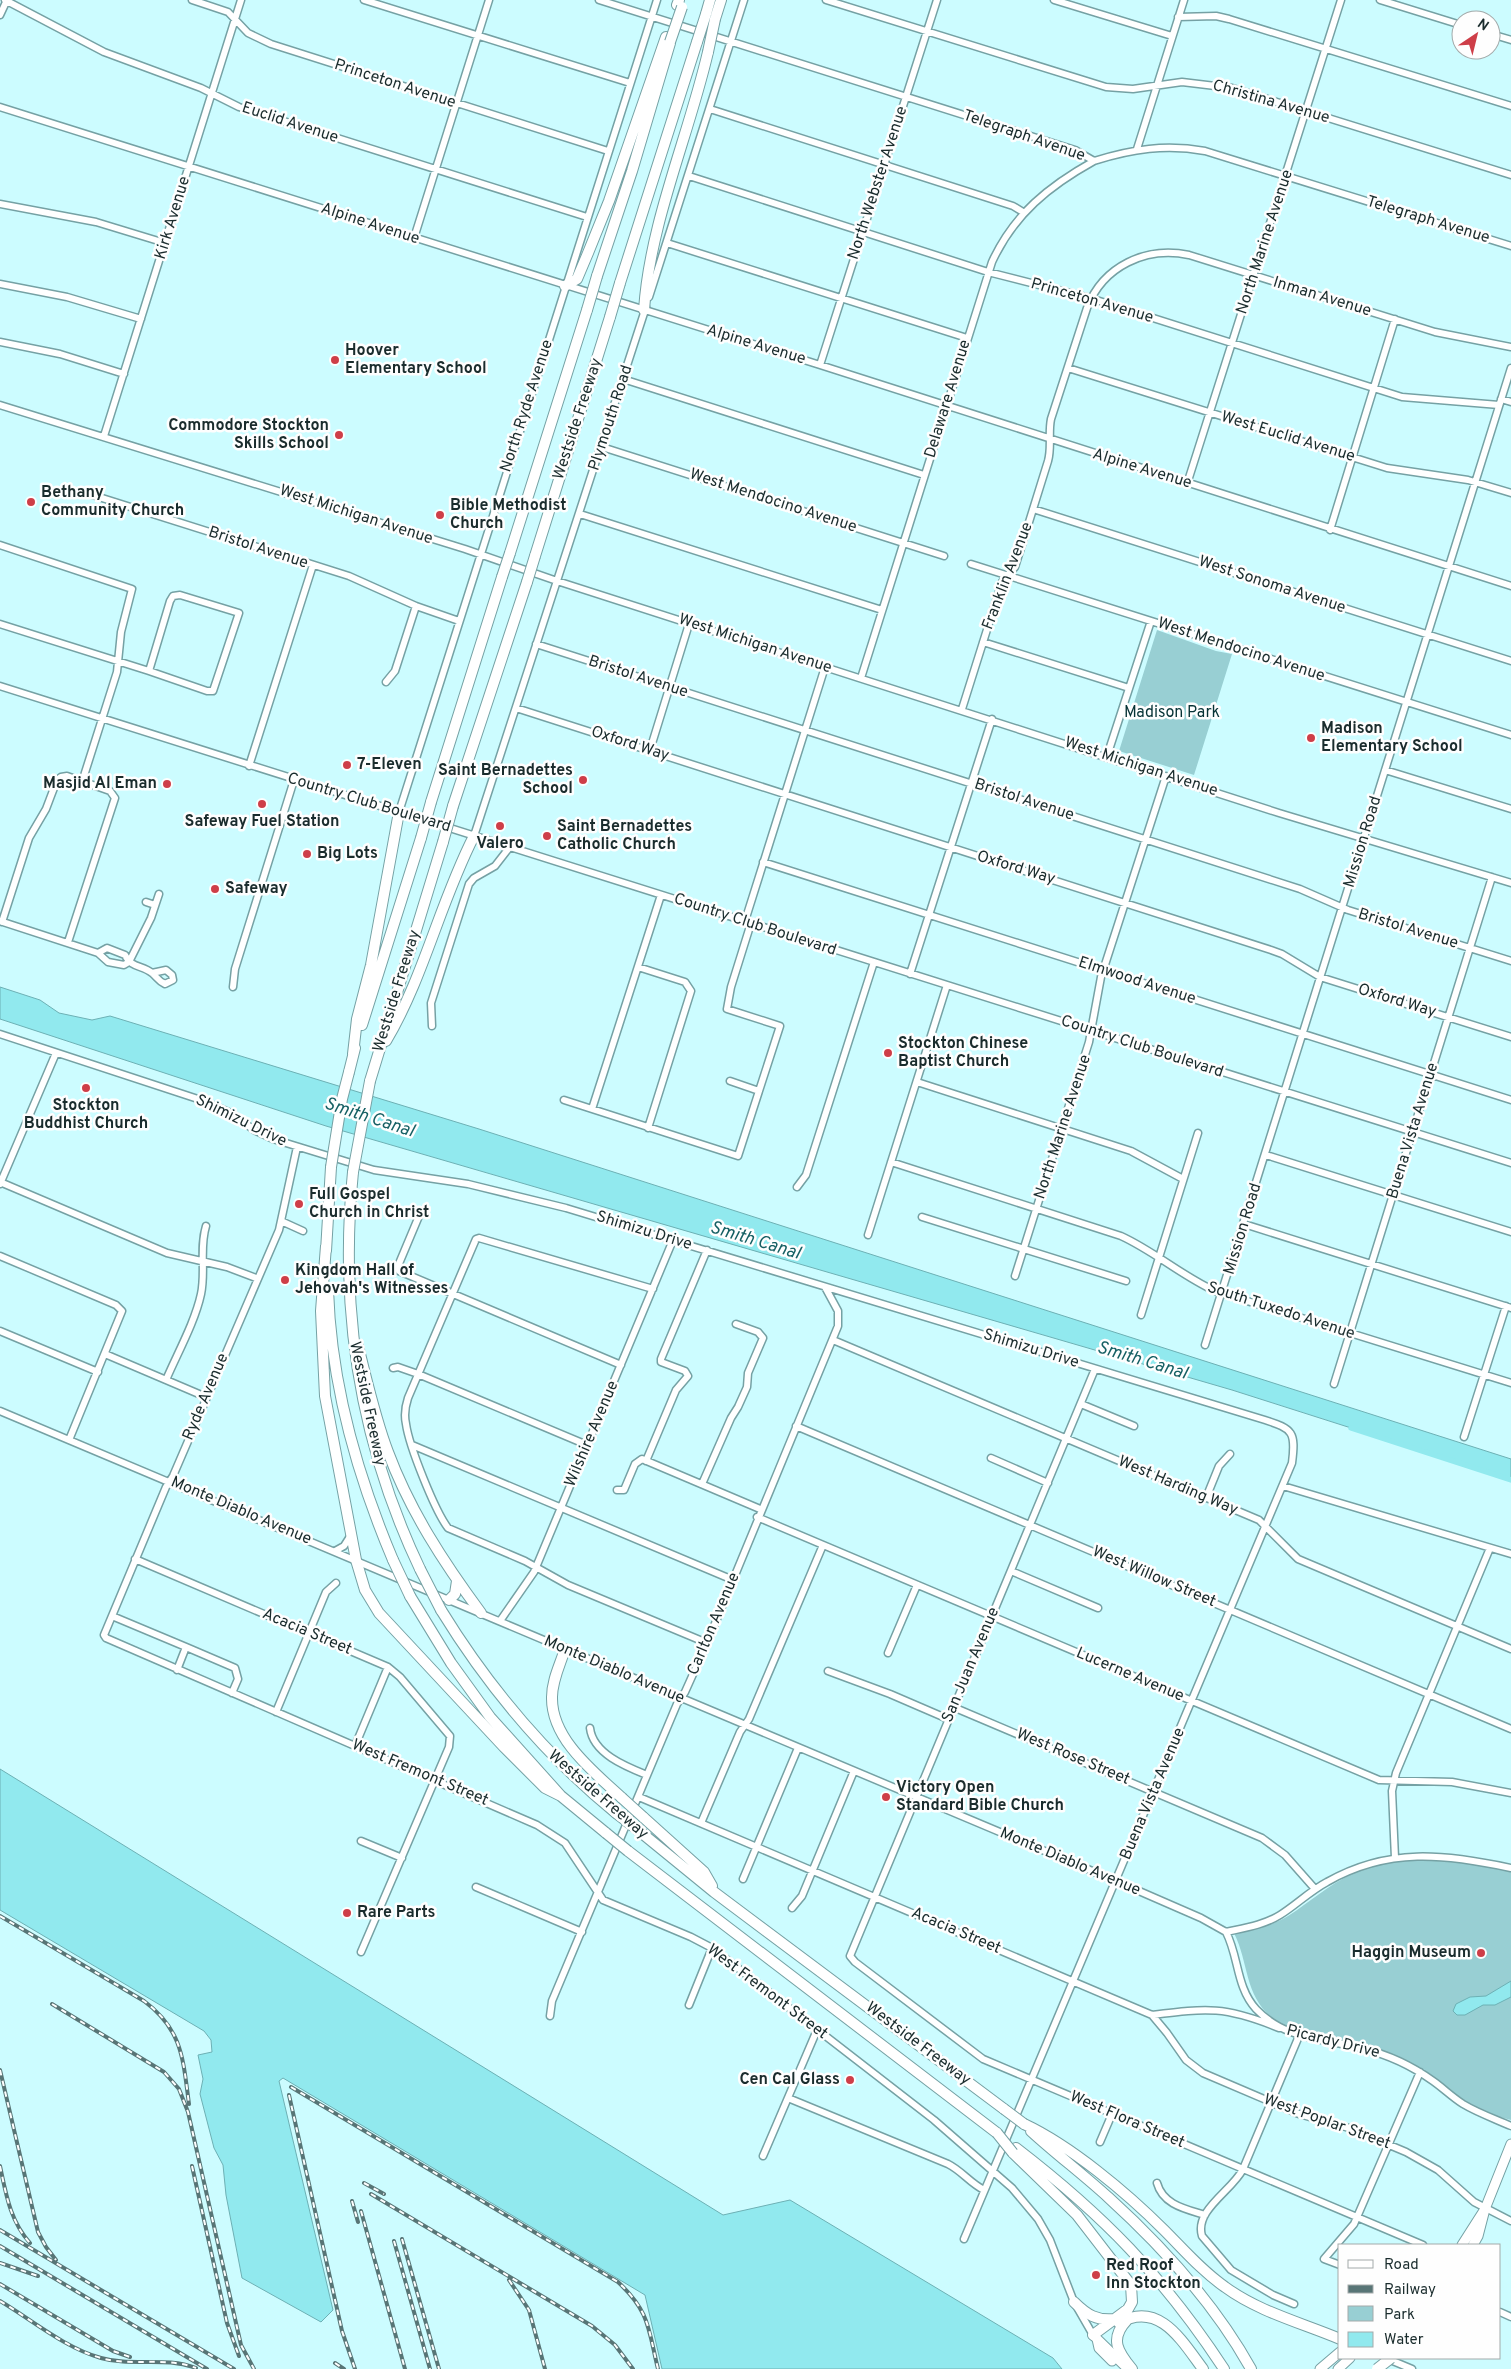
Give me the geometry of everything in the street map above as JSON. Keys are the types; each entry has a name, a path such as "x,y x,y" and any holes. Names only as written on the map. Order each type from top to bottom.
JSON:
{"highway":[{"name":"Westside Freeway","path":"710,0 527,582 453,806 370,1081 353,1172 348,1229 350,1316 356,1367 385,1484 420,1569 441,1610 473,1660 515,1716 565,1770 616,1813 714,1892 1024,2124 1108,2197 1164,2252 1215,2312 1251,2369"},
{"path":"644,310 650,269 664,206 721,0"},
{"path":"565,286 577,278 595,236 681,3"},
{"name":"Westside Freeway","path":"668,40 632,171 431,802 353,1054 342,1099 331,1167 326,1246 330,1320 341,1398 359,1469 393,1560 410,1596 470,1690 512,1743 561,1796 606,1833 996,2132 1014,2150 1082,2201 1139,2256 1186,2313 1224,2369"},
{"path":"353,1054 357,1019 371,965 399,812"},
{"path":"378,1054 398,1020 448,894 474,836"},
{"path":"326,1246 321,1311 322,1366 328,1416 356,1560 365,1590 379,1613 504,1748 545,1788 561,1796"},
{"path":"350,1316 382,1436 394,1466 413,1509 457,1581 480,1613"},
{"path":"449,1600 455,1594 457,1581"},
{"path":"565,1649 552,1692 556,1722 560,1730 584,1761 704,1872 714,1892"},
{"path":"1024,2124 1044,2133 1121,2192 1164,2230 1199,2267 1226,2288 1256,2305 1338,2338"},
{"path":"1014,2150 1077,2215 1129,2279 1132,2289 1132,2302 1122,2315 1095,2337"},
{"path":"1074,2302 1086,2314 1095,2318 1116,2319"},
{"path":"1095,2337 1132,2316 1146,2315 1160,2320 1203,2369"},
{"path":"1130,2369 1118,2352 1116,2345 1121,2328 1132,2316"},
{"path":"1377,2369 1390,2359"}],"main road":[{"path":"1478,2240 1485,2209 1511,2144"},
{"path":"1463,2244 1485,2209"},
{"name":"West Fremont Street","path":"1095,2337 1099,2348 1119,2369"},
{"name":"West Fremont Street","path":"1095,2337 1130,2369"},
{"path":"1320,2369 1338,2354"},
{"path":"1338,2369 1349,2359"}],"street":[{"path":"0,15 6,0"},
{"name":"Euclid Avenue","path":"6,0 104,52 201,88 239,107 587,217"},
{"name":"Princeton Avenue","path":"192,0 228,12 248,33 265,42 608,151"},
{"name":"Kirk Avenue","path":"104,436 241,0"},
{"path":"364,0 630,83"},
{"path":"414,238 489,0"},
{"name":"Telegraph Avenue","path":"599,0 1075,150 1094,160 1137,149 1189,148 1511,246"},
{"name":"North Ryde Avenue","path":"399,812 657,0"},
{"name":"Plymouth Road","path":"474,836 624,379 644,310 689,176 744,0"},
{"name":"Christina Avenue","path":"826,0 1106,87 1133,89 1182,82 1219,86 1511,175"},
{"name":"North Webster Avenue","path":"820,365 937,0"},
{"path":"1054,0 1172,36"},
{"path":"1137,149 1184,0"},
{"name":"North Marine Avenue","path":"1187,484 1341,0"},
{"path":"1380,0 1451,22"},
{"path":"1178,17 1216,16 1229,19 1511,106"},
{"name":"Alpine Avenue","path":"0,107 820,365 1048,440 1511,586"},
{"path":"710,109 1013,206 1024,212"},
{"name":"Delaware Avenue","path":"861,678 988,272 997,251 1024,212 1049,188 1094,160"},
{"name":"Princeton Avenue","path":"689,176 988,272 1090,298 1409,399 1511,402"},
{"path":"0,204 88,220 165,244"},
{"path":"667,243 967,338"},
{"name":"Inman Avenue","path":"1090,298 1113,271 1132,260 1154,252 1189,255 1435,332 1511,347"},
{"path":"0,284 67,298 141,320"},
{"name":"Franklin Avenue","path":"962,709 1002,582 1015,567 1050,455 1048,440 1051,419 1090,298"},
{"path":"1330,530 1395,319"},
{"path":"0,342 60,354 124,374"},
{"name":"West Euclid Avenue","path":"1068,368 1387,468 1475,482 1511,493"},
{"name":"Mission Road","path":"1205,1345 1511,368"},
{"path":"624,379 924,475"},
{"name":"West Michigan Avenue","path":"0,405 104,436 689,624 962,709 1166,776 1511,883"},
{"name":"West Mendocino Avenue","path":"602,447 944,556"},
{"name":"Bristol Avenue","path":"83,492 349,576 416,606 459,621"},
{"name":"West Sonoma Avenue","path":"1033,509 1511,661"},
{"path":"580,514 882,610"},
{"path":"0,546 132,589 121,632 118,662 82,782"},
{"name":"West Mendocino Avenue","path":"971,564 1511,735"},
{"path":"249,766 313,566"},
{"path":"0,624 207,691 213,691 239,614 180,594 173,596 149,671"},
{"path":"386,682 395,671 416,606"},
{"path":"1107,756 1151,620"},
{"path":"650,750 689,624"},
{"path":"984,642 1129,688"},
{"name":"Bristol Avenue","path":"536,644 1300,888 1342,908 1511,961"},
{"path":"564,1100 738,1156 780,1026 727,1009 763,862 825,667"},
{"name":"Country Club Boulevard","path":"0,686 1511,1164"},
{"name":"Oxford Way","path":"516,708 1271,950 1320,977 1511,1037"},
{"path":"910,974 992,719"},
{"path":"1385,770 1511,809"},
{"path":"68,942 115,798 110,790 65,776 57,780 46,809 29,838 1,922 68,942 98,953 108,962 124,965 129,962 159,894"},
{"name":"North Marine Avenue","path":"1015,1276 1092,1031 1104,970 1166,776"},
{"path":"232,987 235,969 294,780"},
{"path":"432,1026 431,1003 469,884 474,878 495,866 509,848"},
{"name":"Elmwood Avenue","path":"763,862 1511,1100"},
{"name":"Buena Vista Avenue","path":"1334,1384 1492,877"},
{"path":"592,1109 661,895"},
{"path":"146,902 155,905"},
{"path":"98,953 107,948 116,954 125,955 129,962 152,973"},
{"path":"113,962 116,954"},
{"path":"797,1187 806,1175 874,962"},
{"path":"638,967 685,982 690,987 691,994 648,1128"},
{"path":"868,1235 947,986"},
{"name":"Shimizu Drive","path":"0,1034 212,1104 238,1117 254,1130 297,1147 383,1172 468,1184 521,1195 1272,1422 1290,1430"},
{"path":"56,1053 0,1183 167,1253 237,1270 256,1278"},
{"path":"730,1082 759,1091"},
{"path":"916,1082 1131,1152 1183,1179"},
{"path":"1141,1315 1198,1133"},
{"name":"Ryde Avenue","path":"109,1641 104,1635 281,1221 297,1147"},
{"path":"1266,1155 1511,1232"},
{"name":"South Tuxedo Avenue","path":"891,1162 1121,1236 1200,1284 1222,1294 1511,1382"},
{"path":"418,1216 398,1266 399,1271 621,1364"},
{"path":"922,1217 1126,1282"},
{"path":"281,1221 303,1231"},
{"path":"1244,1224 1508,1307 1464,1437"},
{"path":"166,1380 201,1296 203,1261 201,1252 206,1226"},
{"path":"653,1289 479,1238 474,1241 408,1398 405,1412 406,1426 431,1494 448,1528 536,1566 568,1584 707,1642"},
{"name":"Wilshire Avenue","path":"500,1621 511,1603 528,1583 536,1566 673,1240"},
{"path":"646,1461 676,1390 688,1376 685,1372 662,1362 661,1359 707,1250"},
{"path":"0,1256 116,1305 122,1311 69,1440"},
{"name":"Carlton Avenue","path":"550,2016 552,2001 647,1775 707,1642 760,1509 838,1326 838,1311 825,1286"},
{"path":"702,1484 747,1387 748,1373 763,1338 758,1332 736,1324"},
{"path":"0,1331 98,1372"},
{"name":"West Harding Way","path":"832,1340 1259,1520 1278,1536 1286,1549 1298,1559 1511,1649"},
{"path":"105,1354 206,1397"},
{"path":"393,1368 398,1367 418,1374 587,1445"},
{"name":"San Juan Avenue","path":"852,1960 850,1951 1095,1369"},
{"path":"1081,1404 1134,1426"},
{"name":"Monte Diablo Avenue","path":"0,1411 170,1481 1202,1918 1226,1932"},
{"name":"West Willow Street","path":"796,1426 1511,1729"},
{"name":"Buena Vista Avenue","path":"964,2239 1283,1486 1292,1460 1290,1430"},
{"path":"412,1445 733,1580"},
{"path":"1206,1498 1219,1466 1230,1454"},
{"path":"991,1458 1048,1483"},
{"path":"617,1490 624,1490 638,1460 646,1461 760,1509"},
{"path":"1283,1486 1511,1554"},
{"name":"Lucerne Avenue","path":"757,1517 1379,1780 1394,1782 1452,1782 1511,1793"},
{"path":"335,1551 344,1546 351,1534"},
{"path":"701,1823 740,1732 749,1719 823,1545"},
{"path":"1395,1858 1392,1816 1394,1782 1402,1756 1490,1548"},
{"name":"Acacia Street","path":"136,1559 388,1667 400,1676 448,1733 451,1740 435,1780"},
{"path":"1011,1571 1098,1608"},
{"path":"276,1712 326,1592 336,1583"},
{"path":"888,1653 917,1585"},
{"path":"112,1616 235,1668 238,1679 232,1693"},
{"name":"West Fremont Street","path":"109,1641 435,1780 552,1833 568,1847 598,1895 609,1904 691,1937 712,1948 934,2120 1012,2188 1038,2219 1050,2240 1074,2302 1095,2337"},
{"path":"177,1670 186,1646"},
{"path":"355,1746 388,1667"},
{"path":"828,1672 890,1694 948,1719"},
{"name":"West Rose Street","path":"953,1707 1270,1843 1286,1855 1315,1889"},
{"path":"590,1728 596,1742 615,1761 647,1775"},
{"path":"743,1879 798,1748"},
{"path":"792,1908 802,1896 854,1771"},
{"path":"361,1952 435,1780"},
{"name":"Acacia Street","path":"639,1797 1152,2015 1199,2010 1221,2010 1245,2014 1279,2028"},
{"path":"361,1840 402,1858"},
{"path":"1226,1932 1268,1921 1280,1915 1315,1889 1358,1868 1395,1858 1418,1855 1451,1856 1511,1868 1511,1862"},
{"path":"476,1886 582,1932"},
{"name":"Picardy Drive","path":"1226,1932 1233,1945 1237,1972 1247,1995 1255,2007 1279,2028 1298,2036 1389,2056 1420,2072 1463,2104 1511,2126"},
{"path":"689,2005 712,1948"},
{"name":"West Flora Street","path":"852,1960 977,2056 1421,2244"},
{"name":"West Poplar Street","path":"1152,2015 1186,2060 1196,2069 1299,2114 1349,2128 1389,2144 1438,2170 1485,2209 1511,2221"},
{"path":"763,2156 817,2030"},
{"path":"1294,2304 1273,2295 1227,2266 1202,2236 1201,2227 1208,2208 1232,2185 1243,2169 1298,2036"},
{"path":"1338,2263 1324,2259 1357,2217 1420,2072"},
{"path":"788,2098 948,2164 961,2172 973,2185 984,2190"},
{"path":"1100,2142 1112,2114"},
{"path":"1157,2183 1162,2193 1173,2204 1205,2215"},
{"path":"1387,2359 1412,2369"}],"green space":[{"name":"Madison Park","path":"1157,630 1216,651 1232,654 1194,775 1119,751"},
{"path":"1426,1856 1511,1867 1511,2120 1489,2114 1474,2107 1433,2076 1409,2063 1368,2049 1296,2032 1280,2024 1263,2009 1256,1999 1248,1978 1239,1944 1234,1933 1262,1927 1282,1919 1343,1878 1361,1870 1388,1862"}],"water":[{"path":"0,987 40,1000 59,1013 92,1020 110,1016 479,1129 1511,1459 1511,1479 1232,1390 326,1126 0,1019"},
{"path":"0,1769 723,2215 790,2200 1053,2358 1062,2369 662,2369 645,2295 283,2078 279,2081 333,2310 321,2322 242,2278 226,2195 223,2165 214,2148 200,2094 203,2079 198,2055 212,2052 211,2040 204,2031 0,1910"},
{"path":"1511,1981 1511,1997 1495,2005 1483,2005 1465,2015 1457,2015 1453,2011 1456,2004 1470,1997 1486,1996"}],"waterway":[{"name":"Smith Canal","path":"1351,1428 1511,1480"}],"railway":[{"path":"0,1916 144,2001 157,2012 167,2023 179,2047 189,2104"},
{"path":"52,2004 164,2072 179,2089 188,2112 241,2345 254,2369"},
{"path":"0,2070 38,2232 56,2260"},
{"path":"291,2087 618,2282 636,2302 642,2312 649,2331 658,2369"},
{"path":"289,2095 342,2331 355,2369"},
{"path":"0,2166 13,2216 23,2235 30,2243"},
{"path":"192,2166 227,2323 239,2356"},
{"path":"364,2183 384,2194"},
{"path":"371,2194 592,2326 615,2345 633,2369"},
{"path":"352,2201 358,2222"},
{"path":"361,2211 405,2369"},
{"path":"0,2230 234,2369"},
{"path":"402,2239 439,2369"},
{"path":"394,2241 430,2369"},
{"path":"0,2246 207,2369"},
{"path":"0,2263 38,2276"},
{"path":"509,2280 529,2310 545,2369"},
{"path":"0,2284 113,2351 130,2357"},
{"path":"0,2301 62,2341 101,2358 125,2362 184,2364 196,2368"},
{"path":"335,2363 344,2369"}],"place":[{"name":"Hoover Elementary School","path":"335,360"},
{"name":"Commodore Stockton Skills School","path":"339,435"},
{"name":"Bethany Community Church","path":"31,502"},
{"name":"Bible Methodist Church","path":"440,515"},
{"name":"Madison Elementary School","path":"1311,738"},
{"name":"7-Eleven","path":"347,765"},
{"name":"Saint Bernadettes School","path":"583,780"},
{"name":"Masjid Al Eman","path":"167,784"},
{"name":"Safeway Fuel Station","path":"262,804"},
{"name":"Valero","path":"500,826"},
{"name":"Saint Bernadettes Catholic Church","path":"547,836"},
{"name":"Big Lots","path":"307,854"},
{"name":"Safeway","path":"215,889"},
{"name":"Stockton Chinese Baptist Church","path":"888,1053"},
{"name":"Stockton Buddhist Church","path":"86,1088"},
{"name":"Full Gospel Church in Christ","path":"299,1204"},
{"name":"Kingdom Hall of Jehovah's Witnesses","path":"285,1280"},
{"name":"Victory Open Standard Bible Church","path":"886,1797"},
{"name":"Rare Parts","path":"347,1913"},
{"name":"Haggin Museum","path":"1481,1953"},
{"name":"Cen Cal Glass","path":"850,2080"},
{"name":"Red Roof Inn Stockton","path":"1096,2275"}]}
